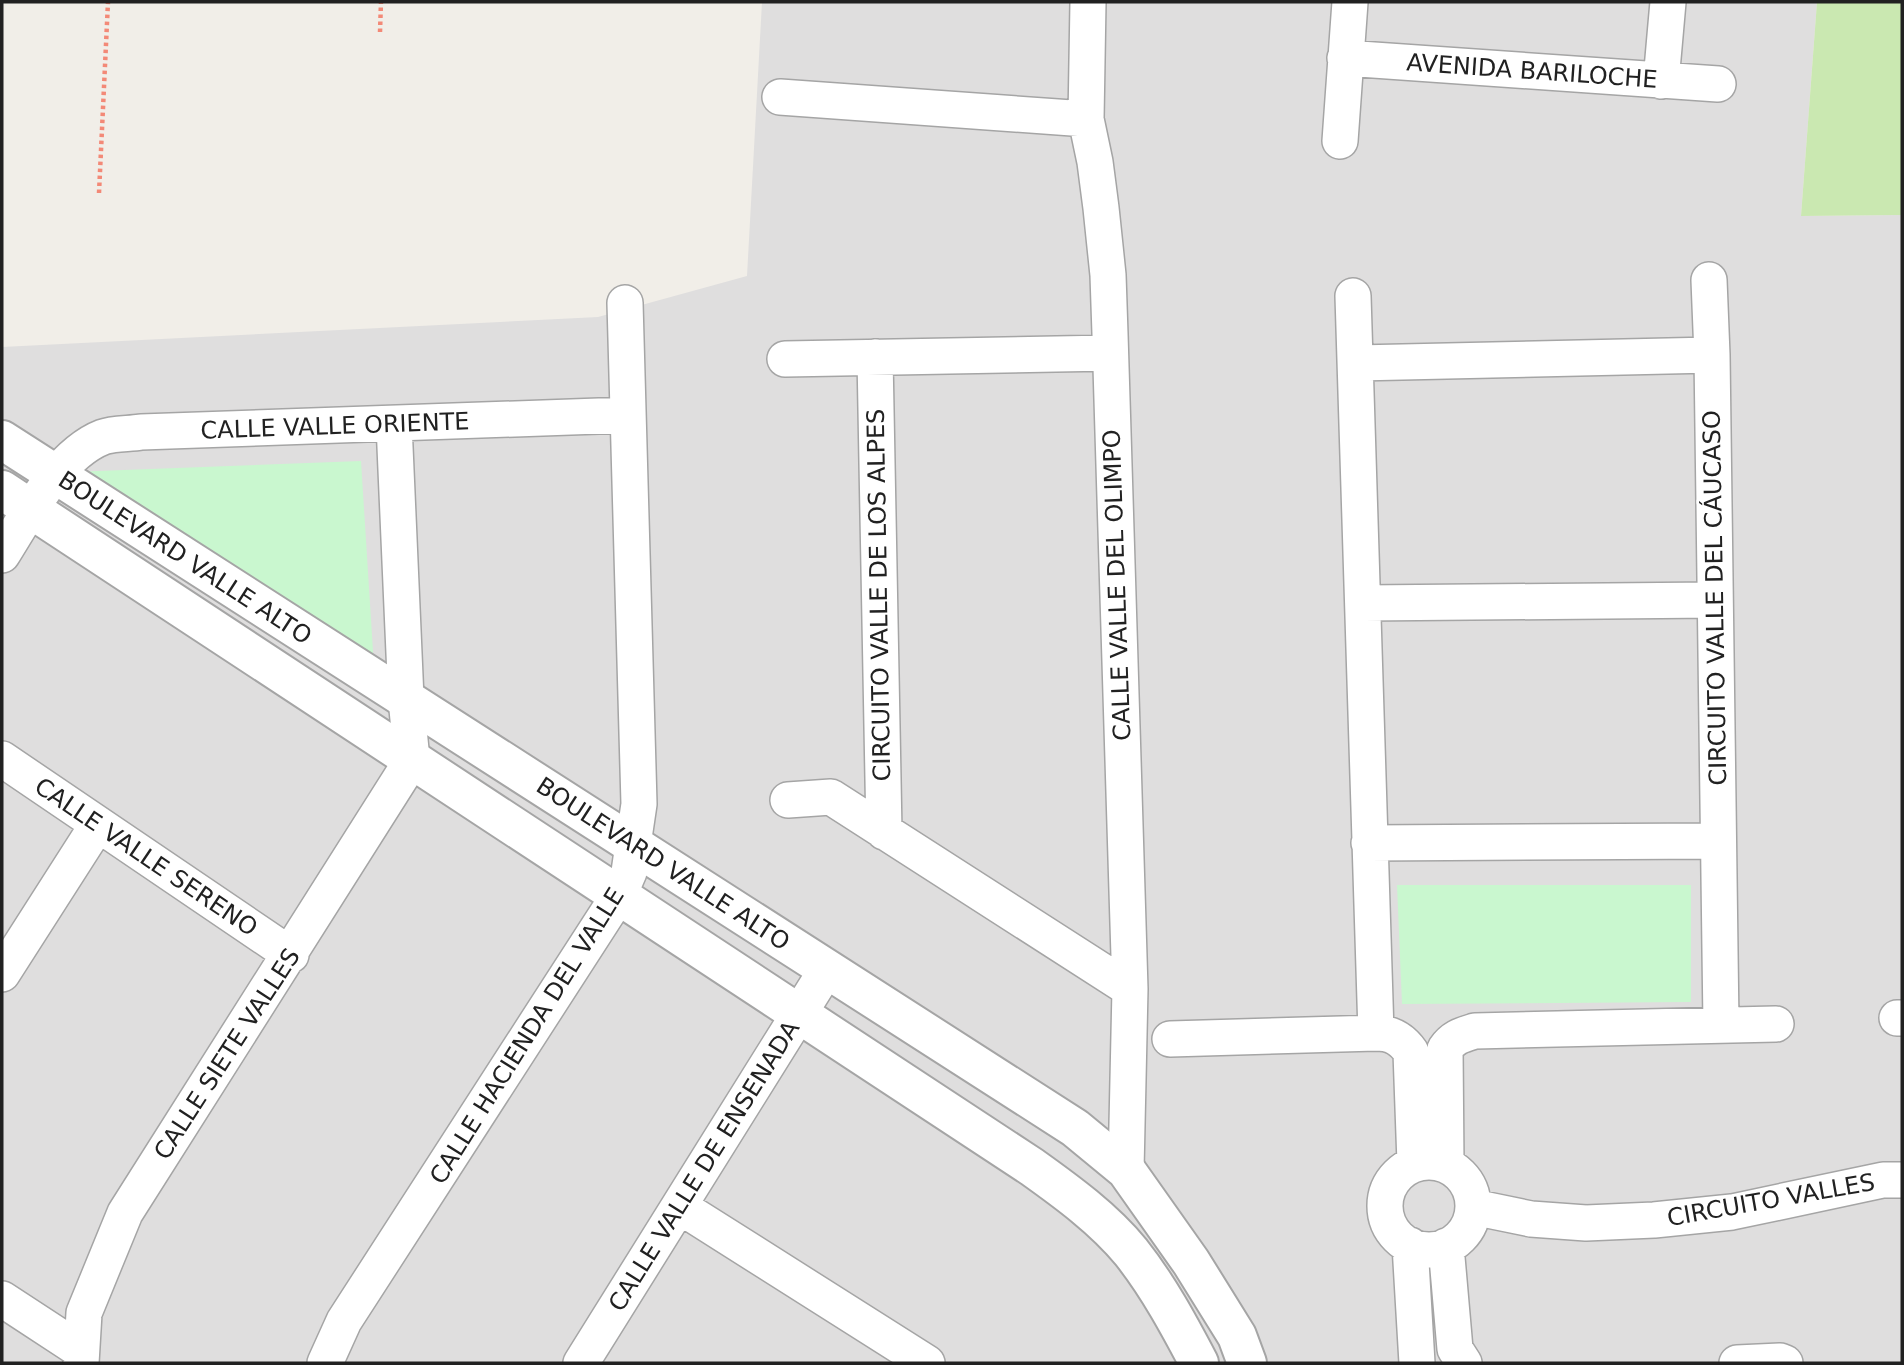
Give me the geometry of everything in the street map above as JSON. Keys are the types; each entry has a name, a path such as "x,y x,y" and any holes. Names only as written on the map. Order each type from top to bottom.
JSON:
{"street":[{"name":"CALLE VALLE DEL OLIMPO","path":"1088,2 1086,119 1095,162 1108,275 1130,989 1126,1170"},
{"path":"1340,141 1350,2"},
{"path":"1661,80 1668,2"},
{"name":"AVENIDA BARILOCHE","path":"1345,58 1718,84"},
{"path":"780,97 1086,119"},
{"name":"CIRCUITO VALLE DEL CÁUCASO","path":"1709,280 1721,1026"},
{"path":"1353,296 1376,1033"},
{"name":"CALLE HACIENDA DEL VALLE","path":"325,1363 344,1321 619,895 629,872 639,804 625,303"},
{"path":"785,359 1110,353"},
{"path":"1357,363 1712,355"},
{"name":"CIRCUITO VALLE DE LOS ALPES","path":"875,357 884,832"},
{"name":"CALLE VALLE ORIENTE","path":"2,555 16,500 56,475 75,454 104,436 141,432 627,415"},
{"path":"394,424 406,699 412,760"},
{"name":"BOULEVARD VALLE ALTO","path":"2,440 1074,1128 1126,1170 1191,1262 1237,1336 1247,1363"},
{"name":"BOULEVARD VALLE ALTO","path":"16,500 1032,1167 1077,1200 1130,1252 1176,1319 1199,1363"},
{"path":"1364,603 1715,600"},
{"name":"CALLE VALLE SERENO","path":"2,760 290,955"},
{"name":"CALLE SIETE VALLES","path":"81,1357 84,1312 125,1213 412,760"},
{"name":"CIRCUITO VALLE DE LOS ALPES","path":"788,800 831,797 1130,989"},
{"path":"2,974 98,824"},
{"path":"1369,843 1718,841"},
{"name":"CALLE VALLE DE ENSENADA","path":"581,1363 827,969"},
{"path":"1431,1164 1445,1049 1452,1040 1462,1035 1475,1031 1776,1024"},
{"path":"1170,1039 1376,1033 1388,1033 1397,1037 1411,1052 1431,1164"},
{"path":"1431,1164 1466,1182 1473,1206 1471,1220 1464,1231 1446,1246 1427,1250 1410,1245 1396,1236 1385,1213 1385,1200 1395,1178 1404,1169 1431,1164"},
{"name":"CIRCUITO VALLES","path":"1473,1206 1531,1219 1586,1223 1654,1220 1732,1212 1883,1180 1902,1180"},
{"path":"680,1206 927,1363"},
{"path":"1410,1245 1417,1363"},
{"path":"1446,1246 1455,1349 1464,1363"},
{"path":"2,1299 81,1357"},
{"path":"1737,1363 1785,1363"}],"path":[{"path":"99,193 108,2"},
{"path":"380,32 381,2"}],"shaded area":[{"path":"762,2 1817,2 1801,216 1902,215 1902,1363 2,1363 2,347 598,317 747,276"}],"green space":[{"path":"1817,2 1902,2 1902,215 1801,216"},
{"path":"361,461 374,667 71,472"},
{"path":"1397,885 1691,885 1691,1002 1402,1004"}]}
